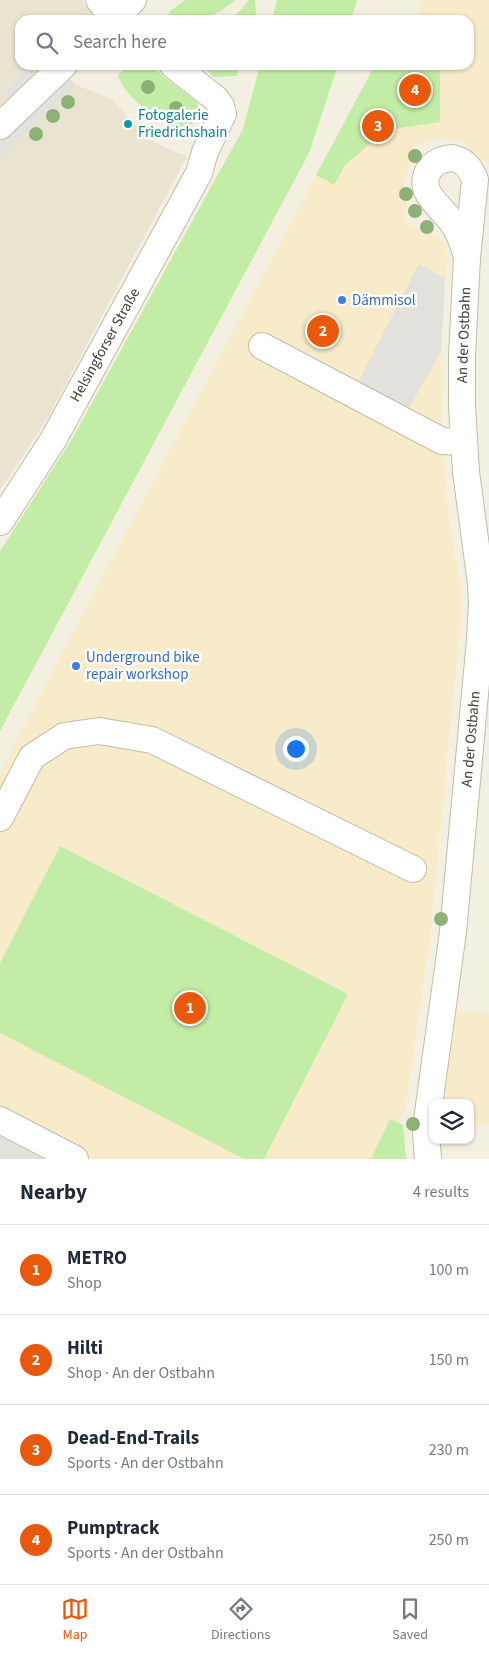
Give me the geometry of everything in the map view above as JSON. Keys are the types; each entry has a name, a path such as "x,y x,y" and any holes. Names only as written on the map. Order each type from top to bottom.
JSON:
{"street":[{"path":"110,15 133,0"},
{"path":"0,126 59,70"},
{"name":"Helsingforser Straße","path":"0,522 53,440 194,181 223,114 221,106 216,99 178,70"},
{"name":"An der Ostbahn","path":"428,1159 427,1120 450,950 453,809 469,638 482,601 470,511 464,442 462,355 467,258 482,188 467,165 460,160 444,159 436,162 430,169 426,176 426,186 428,194 453,223 462,240 467,258"},
{"path":"262,346 442,441 464,442"},
{"path":"0,818 32,756 64,736 99,731 152,740 412,869"},
{"path":"0,1120 75,1159"}],"shaded area":[{"path":"0,0 83,0 83,3 93,15 15,15 15,70 26,70 3,91 11,100 0,111"},
{"path":"424,0 489,0 489,166 463,143 444,137 430,140 413,147 402,194 408,206 405,222 448,244 441,351 442,441 450,526 460,581 460,625 430,937 405,1112 398,1122 403,1125 406,1159 0,1159 0,773 65,647 372,70 474,70 474,15 416,15"},
{"path":"26,70 30,70 37,77 11,100 3,92"},
{"path":"30,70 39,70 41,72 37,77"},
{"path":"70,74 69,77 76,85 0,158 0,141"},
{"path":"76,85 110,98 147,138 170,150 187,156 47,419 0,490 0,158"},
{"path":"419,264 445,278 441,351 408,410 357,384"},
{"path":"455,1009 489,1014 489,1125 474,1123 474,1099 442,1099"},
{"path":"0,1131 55,1159 0,1159"}],"green space":[{"path":"185,0 235,0 214,15 169,15 170,11"},
{"path":"249,0 255,0 255,15 235,15"},
{"path":"277,0 357,0 352,15 273,15"},
{"path":"124,70 155,70 198,103 198,118 184,133 165,123 145,109 128,93 118,75"},
{"path":"207,70 238,70 237,76 213,77"},
{"path":"259,70 336,70 309,153 0,731 0,551 72,439 243,129"},
{"path":"372,70 440,70 440,122 386,130 345,165 334,185 316,175"},
{"path":"60,846 348,994 264,1159 244,1159 0,1033 0,963"},
{"path":"390,1119 403,1125 406,1159 371,1159"}],"place":[{"name":"Pumptrack","path":"415,90"},
{"name":"Fotogalerie Friedrichshain","path":"128,124"},
{"name":"Dead-End-Trails","path":"378,126"},
{"name":"Dämmisol","path":"342,300"},
{"name":"Hilti","path":"323,331"},
{"name":"Underground bike repair workshop","path":"76,666"},
{"name":"METRO","path":"190,1008"}]}
